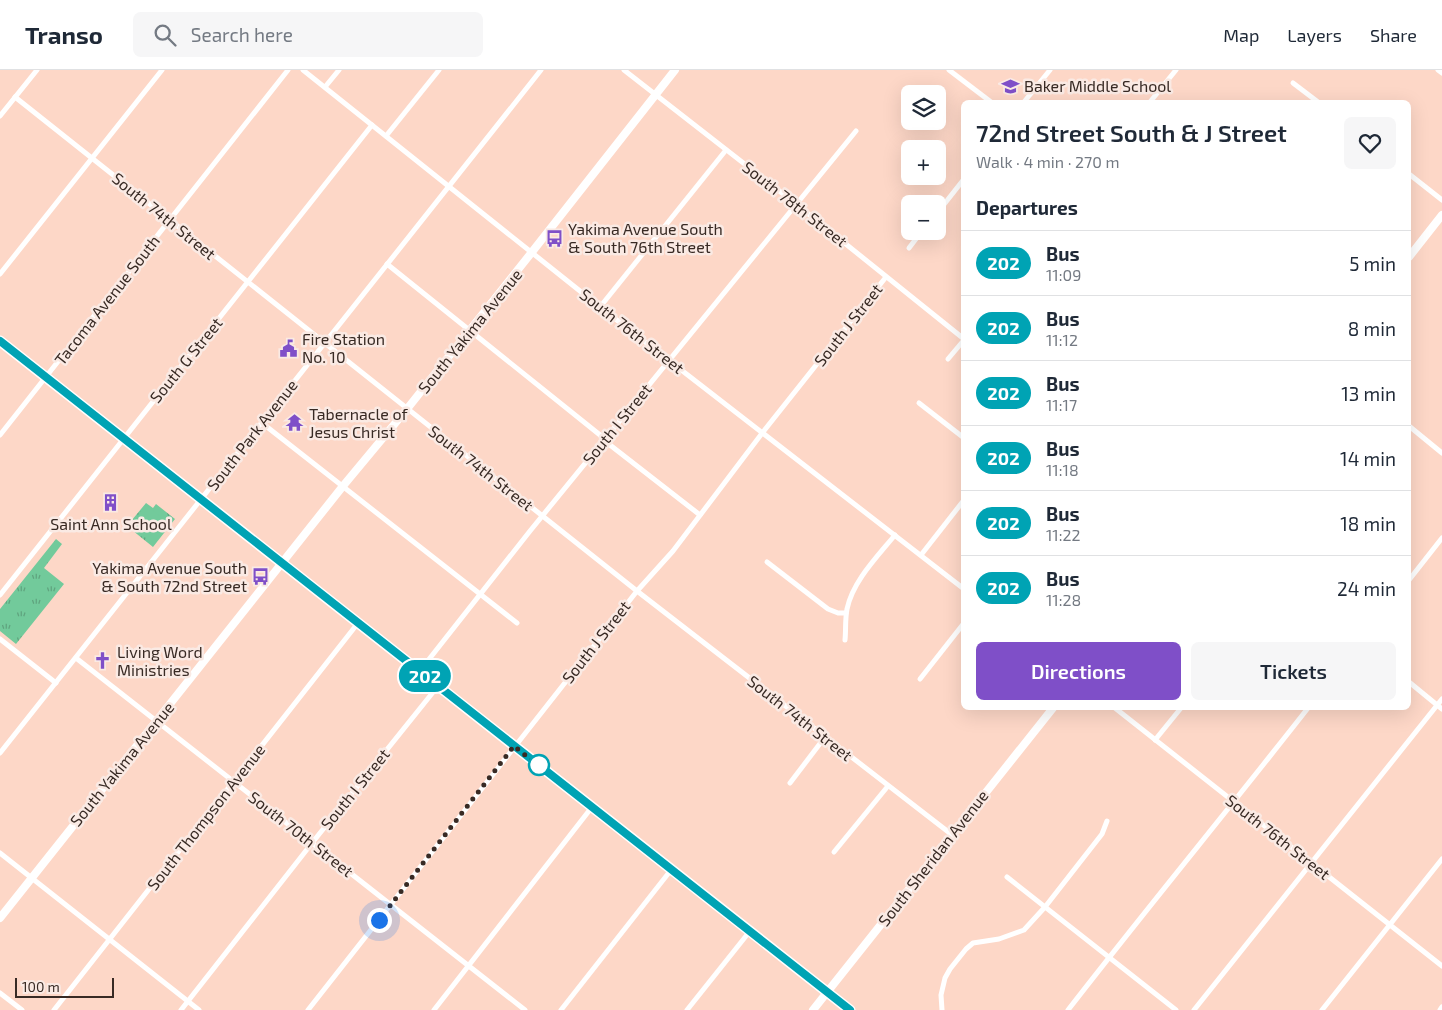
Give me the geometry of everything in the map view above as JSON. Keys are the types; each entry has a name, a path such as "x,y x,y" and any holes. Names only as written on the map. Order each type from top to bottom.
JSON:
{"main road":[{"name":"South Yakima Avenue","path":"0,918 343,486 407,410 675,70"},
{"path":"1411,254 1442,215"},
{"path":"0,342 850,1010"},
{"name":"South Sheridan Avenue","path":"813,1010 1051,710"}],"street":[{"path":"0,116 37,70"},
{"path":"0,274 162,70"},
{"name":"Tacoma Avenue South","path":"0,435 288,70"},
{"name":"South 76th Street","path":"303,70 600,307 961,587"},
{"path":"325,87 338,70"},
{"path":"386,136 439,70"},
{"name":"South Park Avenue","path":"0,753 541,70"},
{"name":"South 78th Street","path":"624,70 796,204 961,337"},
{"path":"949,70 988,100"},
{"path":"1026,100 1050,70"},
{"path":"1152,100 1176,70"},
{"path":"1438,70 1442,73"},
{"path":"1293,84 1315,100"},
{"name":"South 74th Street","path":"15,97 407,410 951,834"},
{"name":"South G Street","path":"0,595 372,125"},
{"name":"South I Street","path":"419,672 542,516 856,131"},
{"path":"600,307 726,150"},
{"path":"1411,176 1442,200"},
{"path":"946,202 961,182"},
{"path":"909,248 915,240"},
{"path":"387,264 700,515"},
{"name":"South J Street","path":"308,1010 637,591 673,551 763,432 886,277"},
{"path":"948,359 961,343"},
{"path":"918,403 961,436"},
{"path":"262,423 517,623"},
{"path":"1411,428 1442,453"},
{"path":"920,555 961,504"},
{"path":"845,640 846,613 856,586 895,534"},
{"path":"1411,577 1442,538"},
{"path":"767,562 828,609 846,613"},
{"name":"South Thompson Avenue","path":"54,1010 358,623"},
{"path":"920,679 961,627"},
{"path":"0,639 56,683"},
{"name":"South 70th Street","path":"76,658 525,1010"},
{"path":"1411,684 1440,707"},
{"name":"South I Street","path":"181,1010 438,686"},
{"path":"1194,1010 1440,707 1442,699"},
{"name":"South 76th Street","path":"1117,710 1442,966"},
{"path":"1155,740 1179,710"},
{"path":"1068,1010 1306,710"},
{"path":"790,783 825,737"},
{"path":"834,852 888,786"},
{"path":"434,1010 592,807"},
{"path":"942,1010 941,995 945,978 966,949 974,943 999,939 1024,930 1045,907 1102,834 1108,821"},
{"path":"0,853 199,1010"},
{"path":"1322,1010 1442,860"},
{"path":"561,1010 671,870"},
{"path":"1007,877 1176,1010"},
{"path":"687,1010 750,931"},
{"path":"0,993 22,1010"}],"green space":[{"path":"146,503 153,508 156,504 175,519 153,547 127,526"},
{"path":"146,505 161,517 149,532 134,520"},
{"path":"56,539 62,544 44,568 64,584 16,644 0,631 0,609"}],"bus line":[{"name":"202","path":"0,341 850,1010"}],"place":[{"name":"Baker Middle School","path":"1010,86"},
{"name":"Yakima Avenue South & South 76th Street","path":"554,238"},
{"name":"Fire Station No. 10","path":"288,348"},
{"name":"Tabernacle of Jesus Christ","path":"295,423"},
{"name":"Saint Ann School","path":"111,502"},
{"name":"Yakima Avenue South & South 72nd Street","path":"261,577"},
{"name":"Living Word Ministries","path":"103,661"}],"route":[{"path":"379,920 514,746 545,771 539,765"}]}
